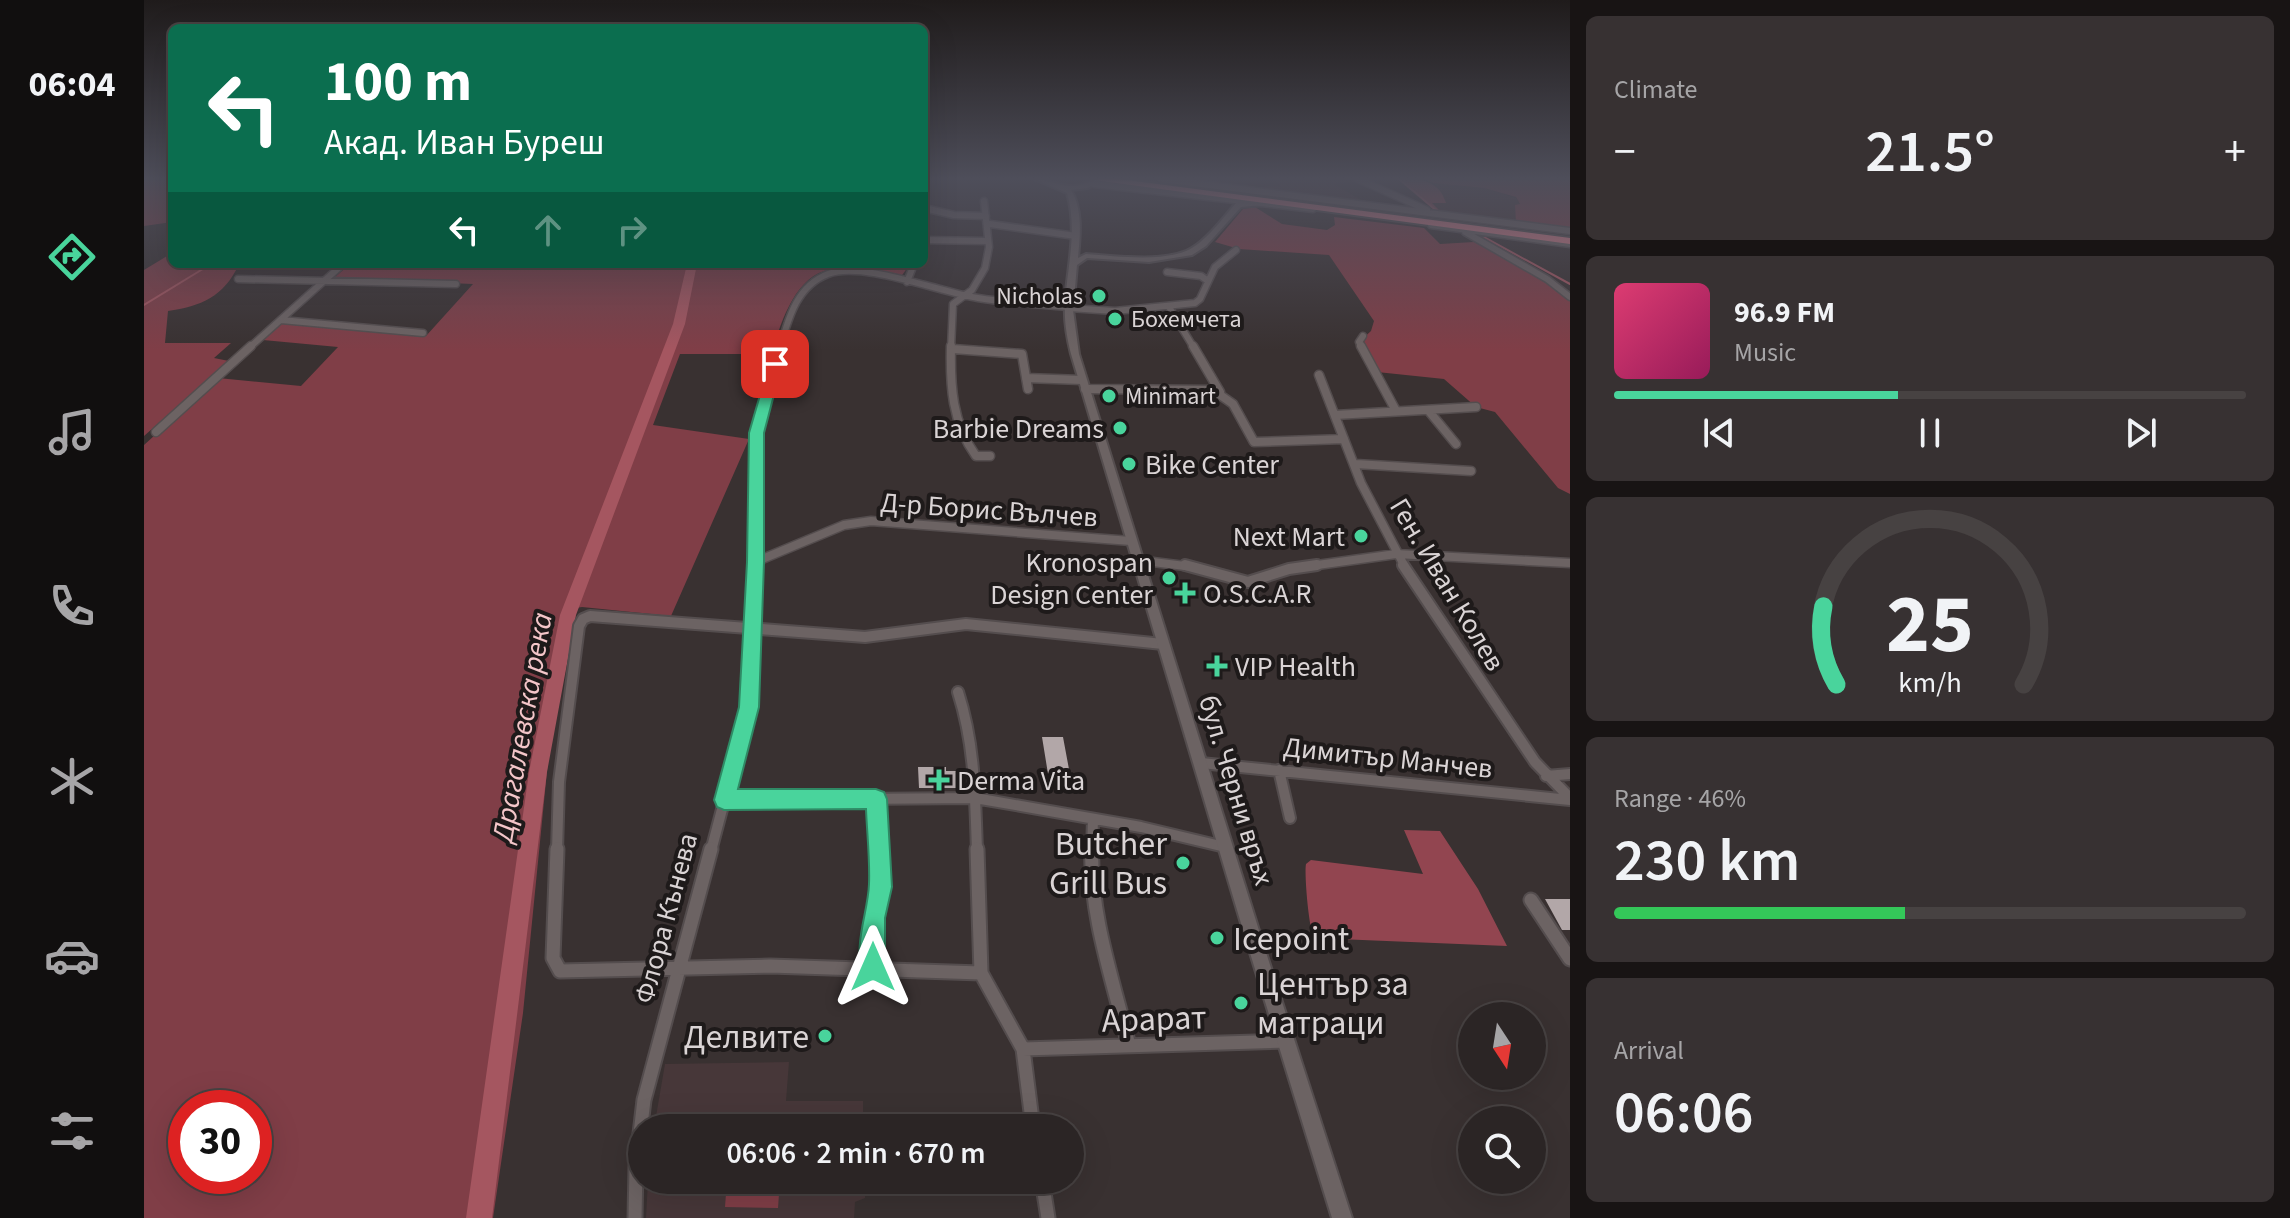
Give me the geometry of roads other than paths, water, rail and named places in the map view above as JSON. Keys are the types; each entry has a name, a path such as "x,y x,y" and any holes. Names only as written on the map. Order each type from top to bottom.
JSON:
{"main road":[{"name":"бул. Черни връх","path":"1076,236 1069,307 1071,335 1084,384 1342,1218"},
{"path":"1073,264 1086,256 1141,260 1182,256 1211,236"}],"street":[{"path":"988,236 990,251 984,273 970,293 953,304 953,349 956,421 964,442 978,457 990,456"},
{"path":"1471,236 1547,279 1570,297"},
{"path":"1541,236 1570,238"},
{"path":"928,240 987,241"},
{"path":"1236,250 1215,267 1198,301 1169,307 1254,442 1344,439"},
{"path":"156,432 339,268"},
{"path":"907,282 912,268"},
{"path":"1167,272 1201,276 1208,281"},
{"name":"Флора Кънева","path":"635,1218 636,1167 644,1100 749,707 756,433 791,310 803,294 831,273 907,282 962,296 1069,307 1115,311 1169,307"},
{"path":"238,279 456,284"},
{"path":"281,320 423,333"},
{"path":"1363,336 1359,342 1395,409"},
{"path":"953,349 1022,354 1028,389"},
{"name":"Ген. Иван Колев","path":"1319,375 1361,483 1396,554 1546,776 1570,799"},
{"path":"1026,378 1220,392"},
{"path":"1335,415 1395,409 1476,407"},
{"path":"1428,410 1456,444"},
{"path":"1356,464 1471,471"},
{"name":"Д-р Борис Вълчев","path":"755,562 857,522 898,522 1131,541"},
{"path":"1137,560 1178,563 1248,582 1289,569 1396,554 1570,563"},
{"path":"981,973 873,967 681,965 560,971 553,958 559,782 579,626 583,619 590,616 663,624 865,637 966,624 1163,644"},
{"path":"958,692 968,723 974,759 981,973 1023,1049 1031,1114"},
{"name":"Димитър Манчев","path":"1201,763 1570,799"},
{"path":"1279,770 1290,818"},
{"path":"1546,776 1570,774"},
{"path":"724,800 975,798 1225,847"},
{"path":"873,967 873,918 880,887 876,799"},
{"path":"1093,819 1091,869 1129,1046"},
{"path":"1531,900 1568,951"},
{"name":"Арарат","path":"1023,1049 1287,1041"},
{"path":"1044,1194 1048,1218"}],"waterway":[{"path":"1482,236 1570,284"},
{"path":"144,305 204,268"},
{"name":"Драгалевска река","path":"479,1218 538,772 568,615 679,324 691,268"}],"place":[{"name":"Nicholas","path":"1099,296"},
{"name":"Бохемчета","path":"1115,319"},
{"name":"Minimart","path":"1109,396"},
{"name":"Barbie Dreams","path":"1120,428"},
{"name":"Bike Center","path":"1129,464"},
{"name":"Next Mart","path":"1361,536"},
{"name":"Kronospan Design Center","path":"1169,578"},
{"name":"O.S.C.A.R","path":"1185,593"},
{"name":"VIP Health","path":"1217,666"},
{"name":"Derma Vita","path":"939,780"},
{"name":"Butcher Grill Bus","path":"1183,863"},
{"name":"Icepoint","path":"1217,938"},
{"name":"Център за матраци","path":"1241,1003"},
{"name":"Делвите","path":"825,1036"}]}
